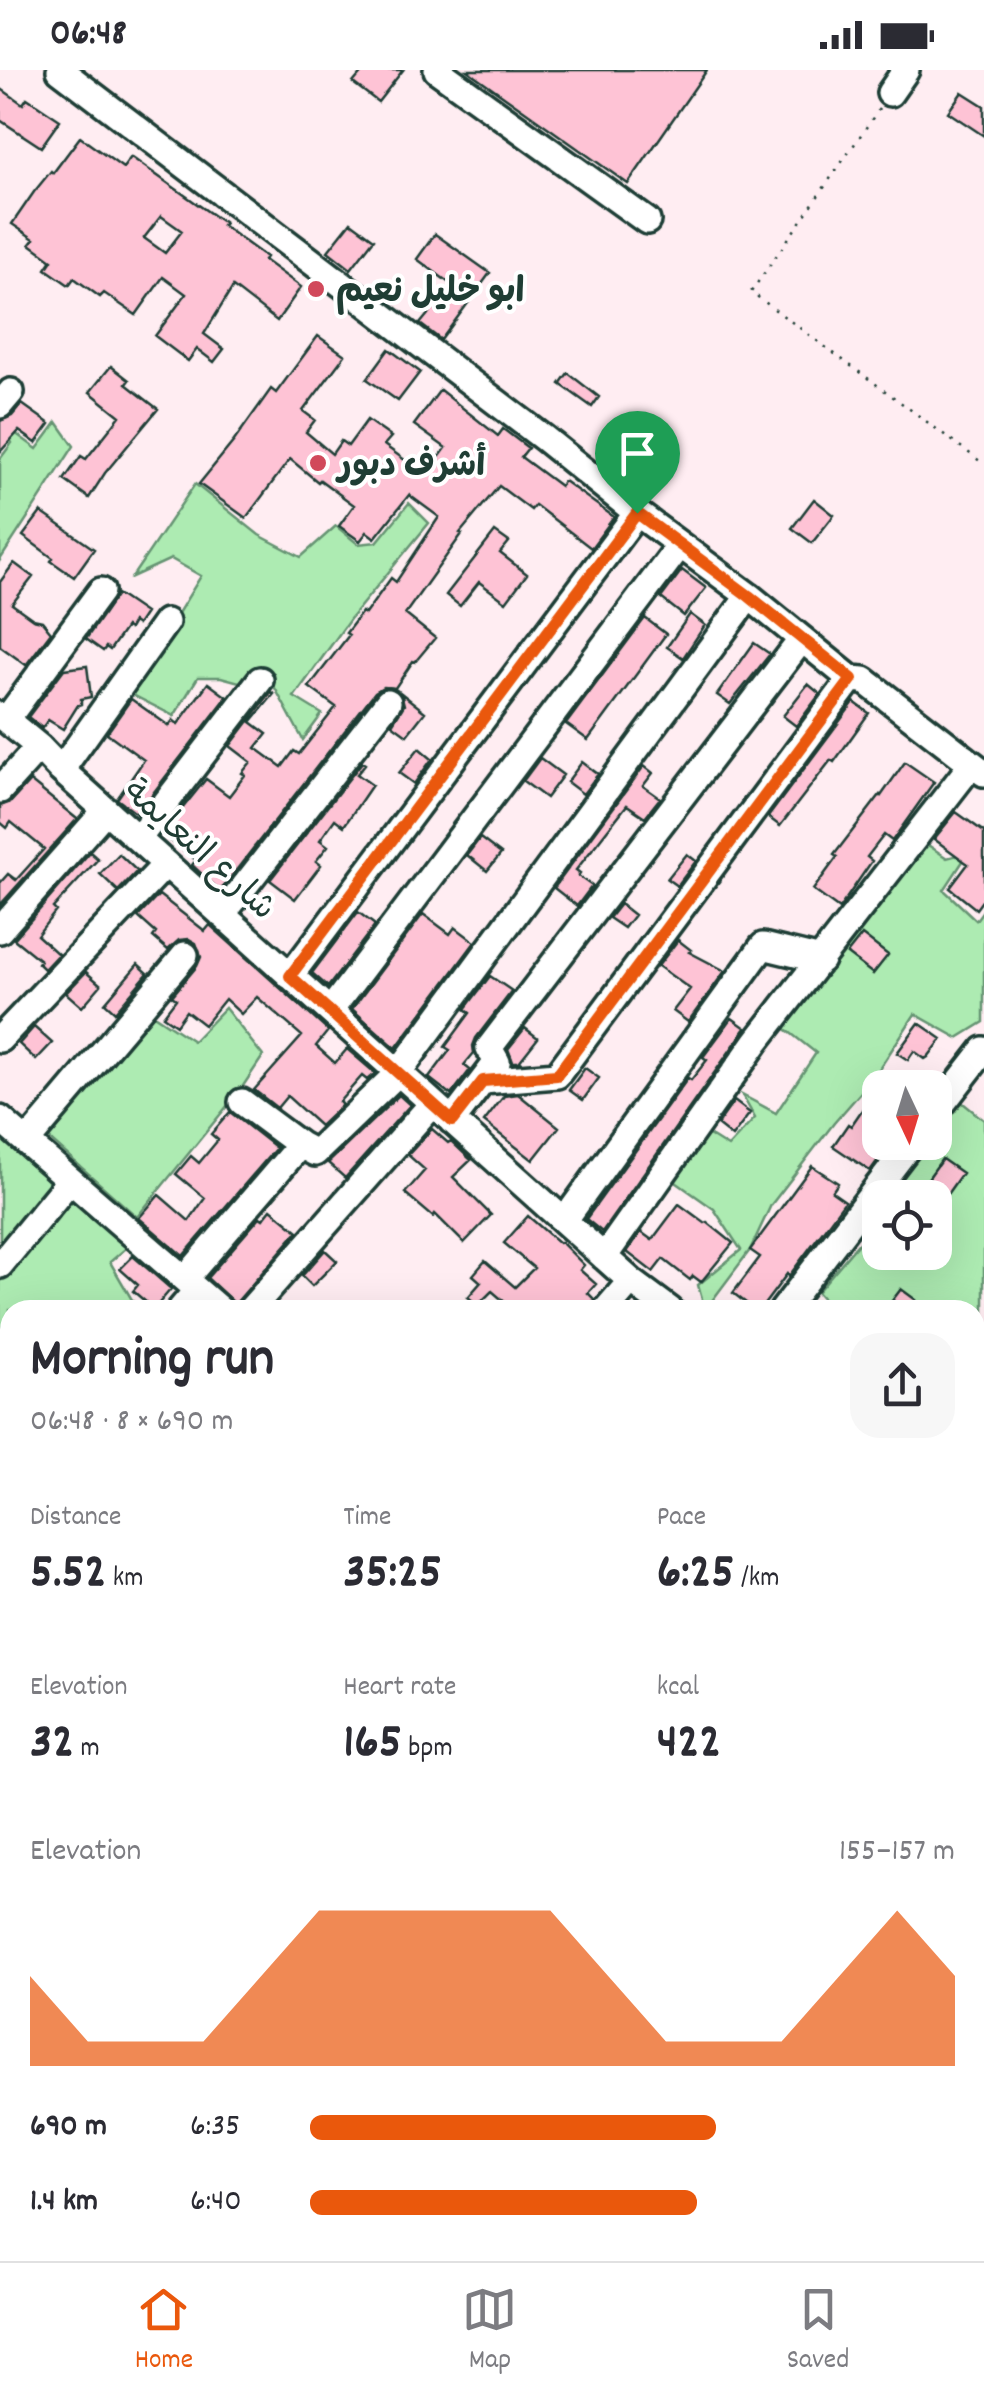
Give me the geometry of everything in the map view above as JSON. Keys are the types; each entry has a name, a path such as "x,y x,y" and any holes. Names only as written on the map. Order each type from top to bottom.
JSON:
{"street":[{"path":"60,70 749,596 852,679 864,680 978,768 756,1042 604,1257"},
{"path":"437,70 647,221"},
{"path":"890,93 906,70"},
{"path":"290,976 637,513"},
{"path":"330,1011 680,545"},
{"path":"3,718 101,591"},
{"path":"242,1102 314,1153 398,1073 749,596"},
{"path":"61,770 166,622"},
{"path":"260,1300 442,1112 483,1081 498,1062 489,1048 802,639"},
{"path":"483,1081 557,1075 852,679"},
{"path":"138,839 260,680"},
{"path":"222,915 388,702"},
{"name":"شارع النعايمة","path":"3,718 657,1300"},
{"path":"0,790 39,747"},
{"path":"0,930 106,810"},
{"path":"0,1039 166,864"},
{"path":"564,1221 763,946 820,960"},
{"path":"26,1142 186,955"},
{"path":"952,1091 984,1050"},
{"path":"0,1119 209,1300"},
{"path":"184,1300 191,1284 300,1145"},
{"path":"791,1300 898,1160"},
{"path":"0,1265 70,1180"},
{"path":"615,1300 631,1281"}],"path":[{"path":"890,93 751,292 984,464"}],"green space":[{"path":"0,422 37,449 57,422 74,446 0,560 0,459 12,443"},
{"path":"195,484 259,535 301,557 336,526 358,544 377,542 409,503 429,523 350,619 294,697 322,714 303,740 267,673 243,683 221,677 198,677 174,716 129,693 201,576 171,559 132,577"},
{"path":"925,843 947,858 969,852 944,890 976,920 984,909 984,1022 958,1038 915,1014 879,1070 862,1070 862,1091 771,1205 750,1250 712,1300 702,1300 698,1285 741,1250 714,1209 670,1178 701,1130 728,1147 755,1118 742,1095 776,1113 816,1053 783,1027"},
{"path":"225,1008 263,1056 241,1089 137,1217 46,1136 152,1014 193,1041"},
{"path":"958,1099 984,1120 984,1300 824,1300 817,1292 862,1239 862,1270 952,1270 952,1180 900,1180 915,1160 952,1160 952,1108"},
{"path":"0,1131 52,1185 0,1251"},
{"path":"76,1194 132,1243 110,1262 132,1300 0,1300 0,1278 56,1211"}],"building":[{"path":"364,70 403,70 378,102 353,83"},
{"path":"467,70 707,70 628,184"},
{"path":"0,88 23,104 27,98 60,120 41,147 0,120"},
{"path":"962,92 984,106 984,136 948,112"},
{"path":"80,137 123,168 131,157 224,223 301,287 277,321 233,287 204,334 224,349 214,362 197,349 188,361 155,336 186,294 163,277 136,315 104,293 100,297 74,278 69,285 46,269 52,260 30,244 34,239 12,224","holes":["161,216 182,231 165,253 144,238"]},
{"path":"351,222 374,239 351,269 328,251"},
{"path":"435,234 490,273 441,340 420,324 452,285 417,259"},
{"path":"318,336 345,355 303,411 315,420 306,432 332,454 341,441 348,446 367,420 391,437 384,445 427,474 446,448 414,425 440,390 498,436 503,429 528,448 521,457 560,486 564,481 614,517 591,548 535,505 531,510 499,486 460,533 405,614 435,638 395,688 383,687 375,692 220,891 192,865 196,860 162,834 206,779 229,796 251,762 230,746 271,692 274,694 251,722 267,734 256,748 282,767 294,751 299,754 336,707 309,687 362,612 365,614 391,578 396,582 439,517 409,495 375,538 367,532 360,541 339,526 354,505 290,459 246,518 199,484 271,389 276,393"},
{"path":"389,349 420,372 398,401 367,379"},
{"path":"111,366 129,380 126,384 158,409 89,498 64,480 81,456 86,459 120,416 90,392"},
{"path":"568,373 599,397 592,407 560,384"},
{"path":"22,404 50,424 36,443 19,431 0,452 0,421 12,416"},
{"path":"814,499 834,515 812,543 792,528"},
{"path":"41,512 94,549 74,577 23,536"},
{"path":"495,532 509,542 500,553 527,574 506,602 479,582 460,606 446,595"},
{"path":"14,563 33,577 12,604 42,621 51,632 26,665 0,646 0,582"},
{"path":"682,570 706,588 684,616 661,598"},
{"path":"117,594 145,613 137,625 133,622 129,629 126,627 110,650 106,647 103,651 86,639"},
{"path":"690,614 705,625 683,658 667,647"},
{"path":"645,618 666,634 588,740 566,724"},
{"path":"754,643 770,654 730,704 717,695"},
{"path":"87,666 91,697 81,699 63,729 48,720 42,728 28,717 64,669"},
{"path":"208,683 227,697 137,814 117,799 144,760 107,733 131,699 169,726 173,720 178,724"},
{"path":"808,684 820,694 796,726 783,716"},
{"path":"401,693 425,712 407,735 392,724 404,705"},
{"path":"854,702 869,713 780,826 768,817"},
{"path":"419,748 432,759 414,784 399,773"},
{"path":"540,758 563,775 546,798 523,781"},
{"path":"362,762 365,764 357,774 372,785 344,826 335,819 320,840 328,846 316,861 321,865 295,899 270,880"},
{"path":"582,762 598,774 583,794 567,782"},
{"path":"905,762 934,782 892,841 884,835 867,857 872,861 839,909 813,890 837,857 834,855"},
{"path":"644,766 653,773 643,786 660,798 645,817 627,805 576,870 592,886 577,906 554,888"},
{"path":"30,781 77,819 0,905 0,883 8,874 16,880 44,849 11,822 7,828 0,822 0,806 11,802"},
{"path":"956,812 984,832 984,898 976,909 950,888 968,864 934,839"},
{"path":"480,838 501,854 487,871 467,855"},
{"path":"90,852 98,859 53,908 56,911 37,935 58,954 44,969 38,963 40,960 14,939"},
{"path":"119,854 137,871 118,891 100,874"},
{"path":"687,854 696,861 677,886 667,879"},
{"path":"159,895 205,931 210,925 328,1031 316,1046 335,1063 347,1049 375,1073 367,1080 362,1076 339,1102 342,1105 320,1126 287,1096 277,1108 254,1090 302,1036 257,997 241,1014 225,999 204,1025 186,1011 176,1025 163,1016 176,999 172,996 201,957 196,943 189,939 179,940 168,950 138,917"},
{"path":"620,904 634,915 624,928 609,918"},
{"path":"358,912 375,925 328,987 312,973"},
{"path":"423,914 450,934 455,927 475,942 396,1048 352,1009"},
{"path":"862,935 888,955 873,974 847,954"},
{"path":"678,940 689,952 725,971 688,1022 673,1011 690,989 658,966"},
{"path":"138,964 148,973 115,1012 105,1003"},
{"path":"86,972 101,985 82,1007 66,993"},
{"path":"490,976 512,991 476,1038 474,1053 464,1065 470,1070 451,1095 429,1078 450,1050 445,1047 470,1013 465,1009"},
{"path":"732,1018 746,1028 602,1232 586,1219 688,1078 691,1080 707,1060 703,1057"},
{"path":"919,1023 942,1039 925,1059 914,1051 908,1060 897,1053"},
{"path":"34,1027 52,1043 36,1060 19,1044"},
{"path":"525,1028 538,1038 519,1062 513,1062 508,1049"},
{"path":"585,1068 599,1078 583,1100 569,1090"},
{"path":"518,1094 559,1127 533,1160 484,1122 504,1096"},
{"path":"399,1095 410,1105 345,1178 328,1163"},
{"path":"734,1101 750,1113 732,1137 717,1125"},
{"path":"862,1110 862,1160 878,1160 870,1171 833,1146 848,1124 851,1126"},
{"path":"230,1112 276,1148 183,1256 139,1218 159,1195 189,1221 205,1198 176,1174 191,1156 199,1163 218,1140 211,1134"},
{"path":"432,1129 471,1160 453,1177 491,1215 464,1243 435,1214 433,1217 405,1193 425,1170 408,1155"},
{"path":"941,1160 962,1173 952,1187 952,1180 927,1180"},
{"path":"812,1166 838,1183 832,1192 845,1201 768,1300 742,1300 733,1293 760,1257 750,1250"},
{"path":"679,1204 733,1243 701,1282 693,1276 690,1280 663,1259 653,1272 627,1252 641,1232 652,1240"},
{"path":"271,1209 298,1231 238,1300 231,1300 207,1278 260,1217 263,1219"},
{"path":"528,1216 584,1265 580,1270 596,1284 588,1293 594,1300 502,1300 492,1291 483,1300 472,1300 468,1297 481,1282 473,1275 485,1261 515,1287 534,1268 504,1243"},
{"path":"325,1250 337,1261 312,1286 302,1276"},
{"path":"133,1256 171,1289 162,1300 144,1300 133,1291 138,1285 120,1269"},
{"path":"901,1289 916,1300 893,1300"}],"place":[{"name":"ابو خليل نعيم","path":"316,289"},
{"name":"أشرف دبور","path":"318,463"}],"route":[{"path":"637,513 852,679 557,1075 483,1081 452,1121 290,976 637,513"}]}
